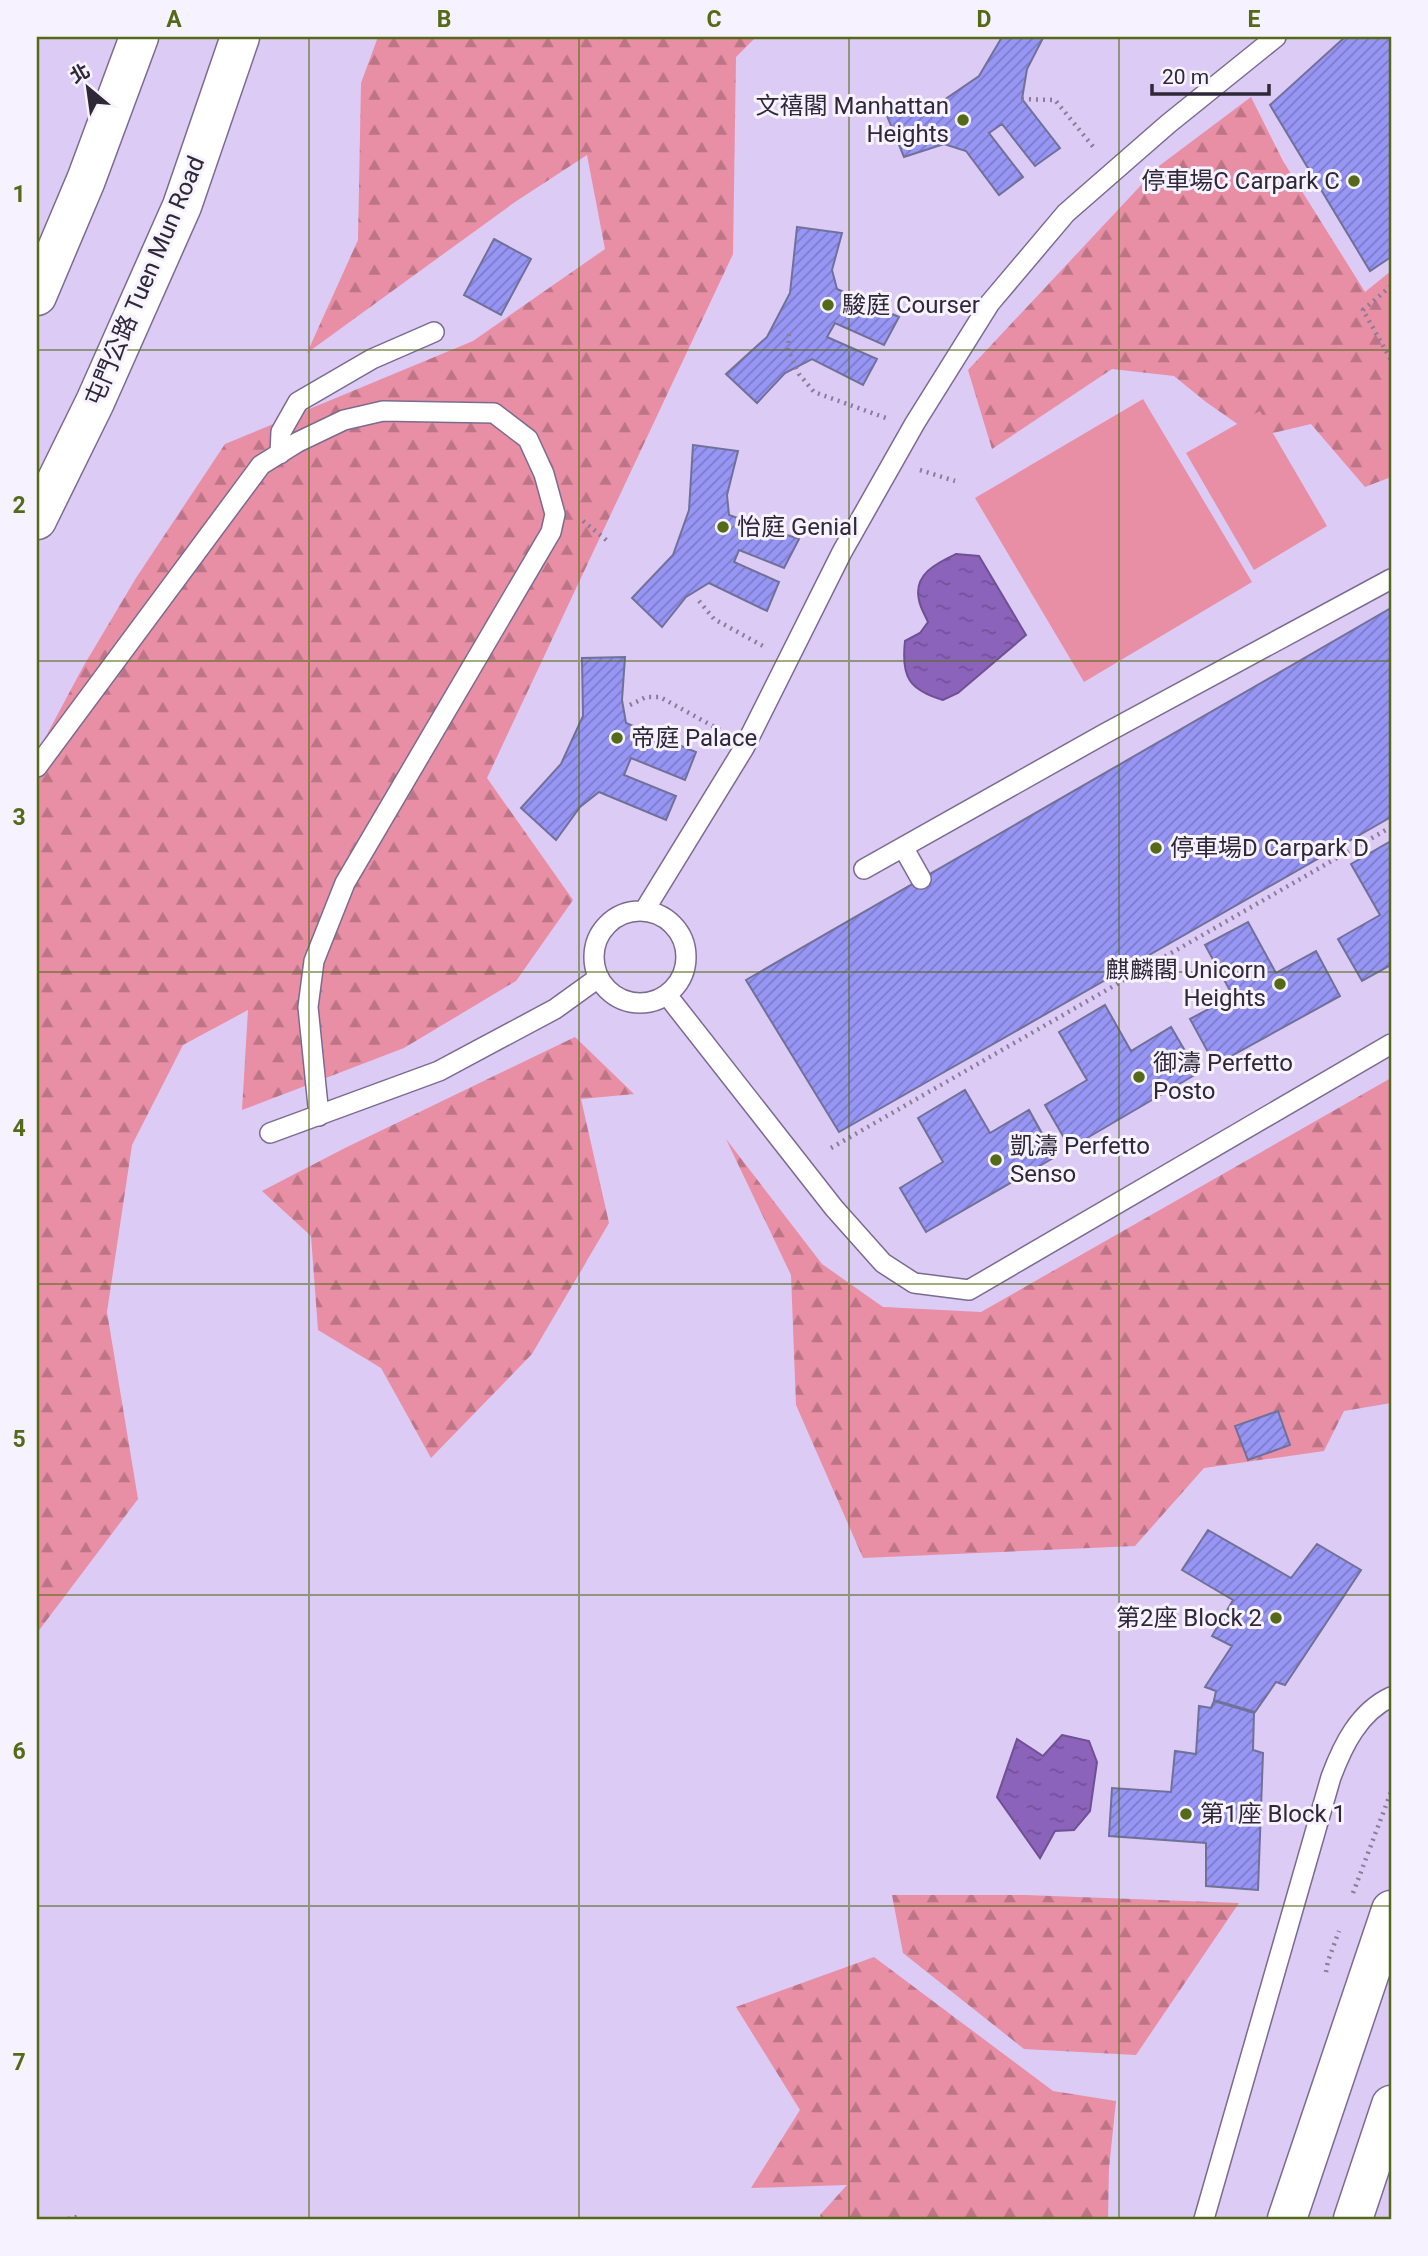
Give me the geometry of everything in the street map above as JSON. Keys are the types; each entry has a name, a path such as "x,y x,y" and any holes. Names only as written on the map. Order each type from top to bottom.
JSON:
{"main road":[{"path":"37,296 86,180 139,37"},
{"name":"屯門公路 Tuen Mun Road","path":"37,520 96,402 182,206 240,37"},
{"path":"1287,2219 1391,1910"},
{"path":"1353,2219 1391,2105"}],"lane":[{"path":"644,911 744,748 842,552 915,423 990,303 1066,213 1168,124 1276,37"},
{"path":"280,454 281,432 298,402 372,359 434,332"},
{"path":"37,767 261,465 344,420 383,411 494,413 528,439 544,474 555,514 551,532 345,883 314,961 308,1007 319,1116"},
{"path":"864,869 1104,734 1391,579"},
{"path":"903,847 921,879"},
{"path":"630,912 658,914 680,932 685,945 684,973 677,986 667,995 652,1002 637,1004 621,1000 598,978 594,965 594,950 598,937 617,917 630,912"},
{"path":"270,1133 439,1071 555,1009 598,978"},
{"path":"667,995 834,1208 883,1263 914,1283 970,1290 1391,1044"},
{"path":"1204,2219 1338,1757 1361,1720 1391,1697"}],"path":[{"path":"1022,99 1055,100 1100,155"},
{"path":"1391,286 1363,310 1391,360"},
{"path":"789,334 788,349 799,374 814,392 893,421"},
{"path":"910,466 955,481"},
{"path":"699,601 714,619 773,651"},
{"path":"630,705 646,697 660,697 732,736"},
{"path":"831,1147 1391,827"},
{"path":"68,2219 81,2219"}],"green space":[{"path":"378,37 756,37 736,57 733,254 487,778 573,900 516,981 404,1048 242,1110 248,1010 183,1045 132,1145 107,1312 138,1499 37,1633 37,753 83,667 136,578 225,444 473,341 605,249 587,155 515,202 307,353 358,240 361,83"},
{"path":"1251,97 1283,161 1365,292 1391,271 1391,477 1365,487 1311,424 1256,437 1174,376 1112,369 992,449 968,370 1159,166"},
{"path":"1143,399 1252,582 1084,682 975,498"},
{"path":"1260,411 1327,526 1254,570 1186,453"},
{"path":"575,1037 634,1094 581,1099 609,1223 532,1354 431,1458 381,1368 318,1330 311,1236 262,1191"},
{"path":"1391,1078 1391,1403 1344,1411 1324,1451 1204,1468 1135,1546 863,1558 796,1405 791,1275 726,1139 822,1264 883,1307 981,1312"},
{"path":"892,1895 1025,1895 1239,1903 1136,2055 1024,2049 903,1953"},
{"path":"874,1957 1053,2091 1116,2101 1109,2168 1108,2219 821,2219 820,2215 847,2185 751,2188 800,2110 736,2007"}],"water":[{"path":"956,554 979,556 1026,635 958,693 943,700 922,692 910,680 904,664 905,641 920,633 928,622 921,608 918,591 923,576 934,566"},
{"path":"1062,1735 1089,1741 1097,1762 1090,1811 1074,1830 1055,1831 1040,1858 997,1797 1017,1739 1043,1756"}],"building":[{"name":"文禧閣 Manhattan Heights","path":"1002,37 1043,38 1027,69 1022,99 1060,148 1035,166 1002,124 989,133 1023,177 999,195 966,151 944,144 904,157 887,116 941,102 979,76"},
{"name":"停車場C Carpark C","path":"1345,37 1391,37 1391,257 1370,271 1270,105"},
{"name":"駿庭 Courser","path":"797,227 842,233 832,270 837,289 899,317 884,345 835,323 827,337 877,359 863,385 812,359 785,373 757,403 726,374 767,337 790,293"},
{"path":"494,239 531,259 501,315 464,295"},
{"name":"怡庭 Genial","path":"693,445 738,451 727,495 729,515 799,539 784,568 739,550 734,562 779,582 767,611 709,583 686,597 662,627 632,598 673,555 689,510"},
{"name":"停車場D Carpark D","path":"1391,608 1391,817 839,1132 746,980"},
{"name":"帝庭 Palace","path":"625,657 622,700 626,723 696,752 685,780 631,758 624,775 676,796 666,820 599,792 580,807 556,840 521,808 561,764 583,716 582,658"},
{"path":"1391,841 1391,965 1362,981 1338,939 1380,915 1351,864"},
{"name":"麒麟閣 Unicorn Heights","path":"1248,922 1276,973 1316,951 1340,996 1215,1065 1190,1019 1233,996 1205,945"},
{"name":"御濤 Perfetto Posto","path":"1105,1005 1131,1051 1171,1027 1198,1073 1070,1148 1045,1105 1087,1080 1059,1032"},
{"name":"凱濤 Perfetto Senso","path":"965,1090 990,1133 1029,1110 1055,1157 926,1232 900,1188 943,1162 918,1118"},
{"path":"1278,1411 1290,1445 1248,1460 1235,1426"},
{"name":"第2座 Block 2","path":"1208,1530 1291,1578 1317,1544 1361,1570 1285,1685 1276,1682 1255,1712 1214,1700 1216,1691 1205,1687 1232,1646 1212,1636 1233,1600 1182,1570"},
{"name":"第1座 Block 1","path":"1214,1701 1254,1713 1253,1750 1263,1753 1258,1890 1206,1886 1206,1843 1109,1836 1112,1788 1171,1792 1175,1751 1196,1754 1199,1706 1211,1708"}],"place":[{"name":"文禧閣 Manhattan Heights","path":"963,120"},
{"name":"停車場C Carpark C","path":"1354,181"},
{"name":"駿庭 Courser","path":"828,305"},
{"name":"怡庭 Genial","path":"723,527"},
{"name":"帝庭 Palace","path":"617,738"},
{"name":"停車場D Carpark D","path":"1156,848"},
{"name":"麒麟閣 Unicorn Heights","path":"1280,984"},
{"name":"御濤 Perfetto Posto","path":"1139,1077"},
{"name":"凱濤 Perfetto Senso","path":"996,1160"},
{"name":"第2座 Block 2","path":"1276,1618"},
{"name":"第1座 Block 1","path":"1186,1814"}]}
